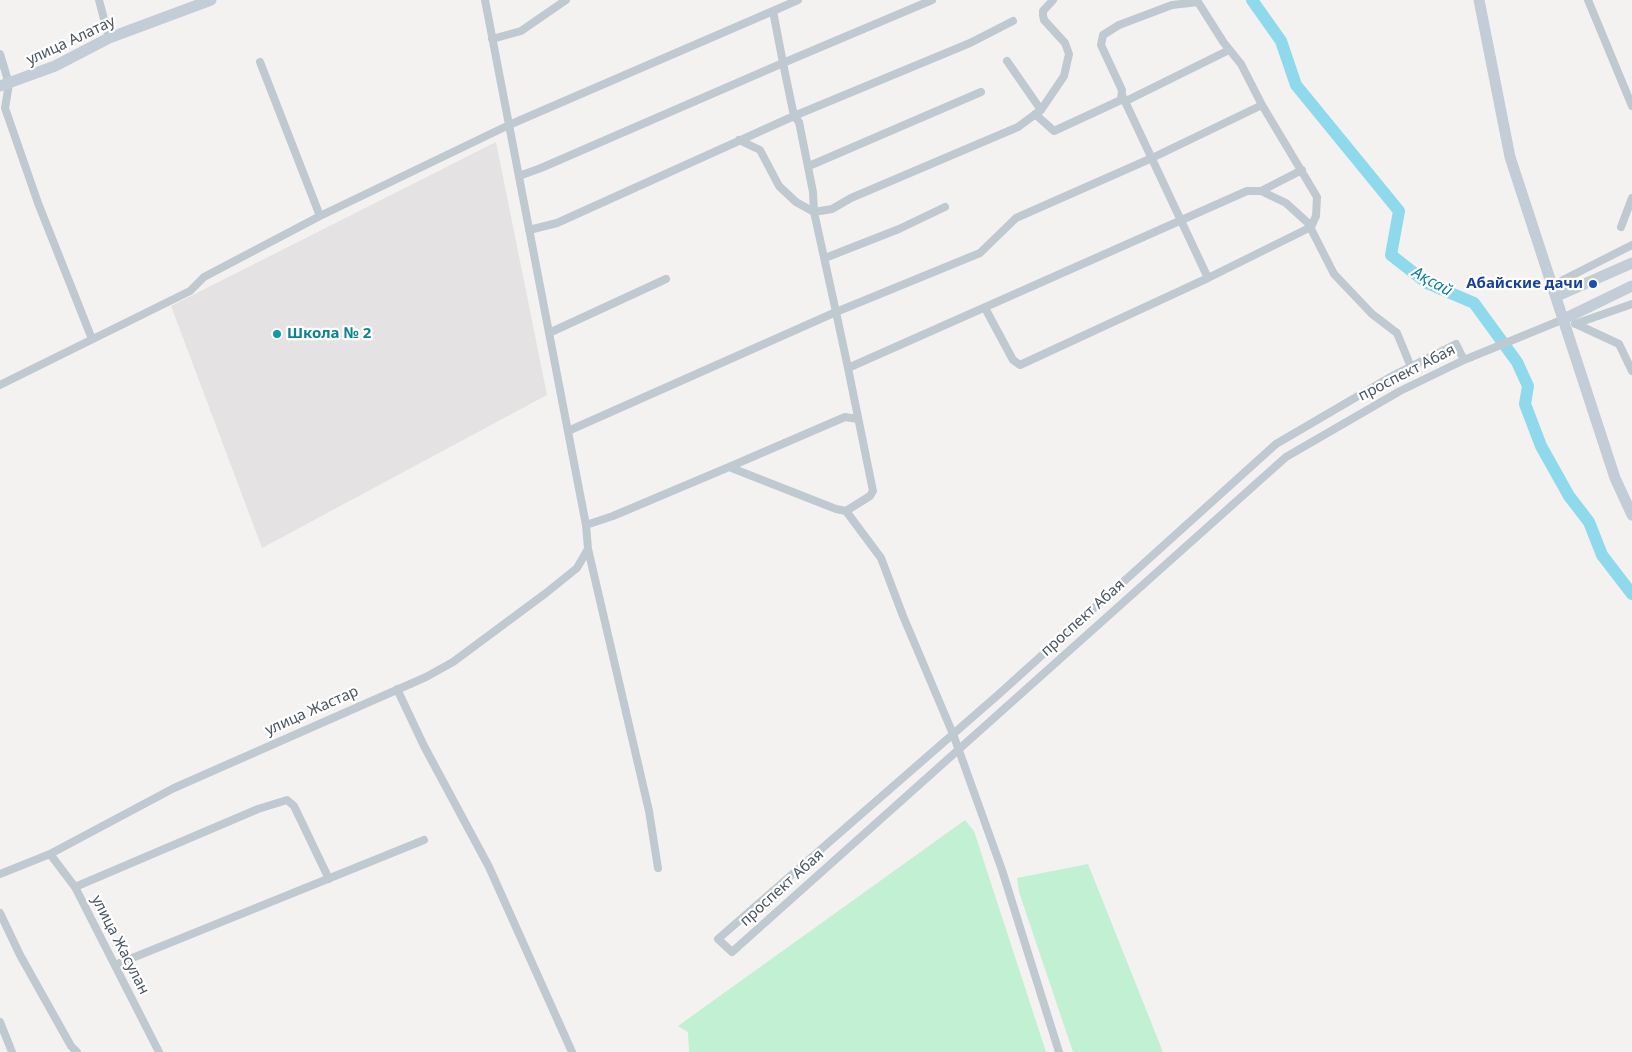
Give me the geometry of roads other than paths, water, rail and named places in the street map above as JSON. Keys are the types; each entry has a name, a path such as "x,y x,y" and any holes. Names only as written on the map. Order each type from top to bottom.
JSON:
{"main road":[{"name":"улица Алатау","path":"4,85 55,66 109,38 210,0"},
{"path":"1479,0 1510,157 1553,285 1568,323 1615,478 1632,515"},
{"path":"1557,296 1632,263"},
{"name":"проспект Абая","path":"1568,323 1632,286"}],"street":[{"path":"99,0 109,38"},
{"path":"485,0 586,525 588,549 649,811 658,868"},
{"path":"492,39 521,31 566,0"},
{"path":"0,385 191,290 204,276 320,216 509,125 798,0"},
{"path":"519,176 932,0"},
{"path":"739,140 760,150 779,186 796,202 814,212 832,209 851,198 1018,127 1038,112 1064,76 1069,54 1064,43 1044,20 1043,11 1053,0"},
{"path":"1588,0 1632,106"},
{"path":"986,308 1013,360 1020,365 1208,278 1311,227 1316,216 1317,197 1262,105 1241,64 1229,50 1198,2 1172,5 1143,14 1103,35 1101,45 1208,278"},
{"path":"773,12 794,116 799,122 809,166 814,212 873,491 870,496 846,511"},
{"path":"529,230 556,222 794,116 970,43 1013,21"},
{"path":"1007,61 1038,112 1054,131 1229,50"},
{"path":"0,54 5,108 10,125 92,339"},
{"path":"260,62 320,216"},
{"path":"809,166 982,92"},
{"path":"568,431 836,312 980,253 1016,218 1152,158 1262,105"},
{"path":"848,368 1247,191 1261,190 1302,170"},
{"path":"1261,190 1286,204 1311,227 1334,274 1372,314 1397,333 1411,366"},
{"path":"1621,227 1632,198"},
{"path":"825,258 898,229 945,207"},
{"path":"1553,285 1632,245"},
{"path":"549,333 666,279"},
{"path":"1568,323 1632,304"},
{"path":"1568,323 1619,344 1632,371"},
{"name":"проспект Абая","path":"1464,360 1456,344 1411,366 1276,444 953,734 718,939 732,952 1286,457 1400,391 1464,360 1542,328 1568,323"},
{"path":"586,525 613,516 845,417 858,419"},
{"path":"729,467 836,509 846,511 881,558 953,734 1002,870 1058,1052"},
{"name":"улица Жастар","path":"0,874 50,854 174,788 426,677 452,662 546,594 576,568 588,549"},
{"path":"397,689 424,746 489,868 572,1052"},
{"path":"75,887 258,809 287,800 294,806 330,878"},
{"path":"115,965 424,840"},
{"name":"улица Жасулан","path":"50,854 75,887 159,1052"},
{"path":"0,913 20,955 71,1046 77,1052"},
{"path":"0,1022 12,1052"}],"waterway":[{"name":"Ақсай","path":"1252,0 1281,41 1296,85 1399,211 1391,255 1427,283 1474,303 1517,362 1528,386 1525,404 1541,446 1569,496 1589,522 1602,555 1632,594"}],"place":[{"name":"Абайские дачи","path":"1593,284"},
{"name":"Школа № 2","path":"277,334"}]}
